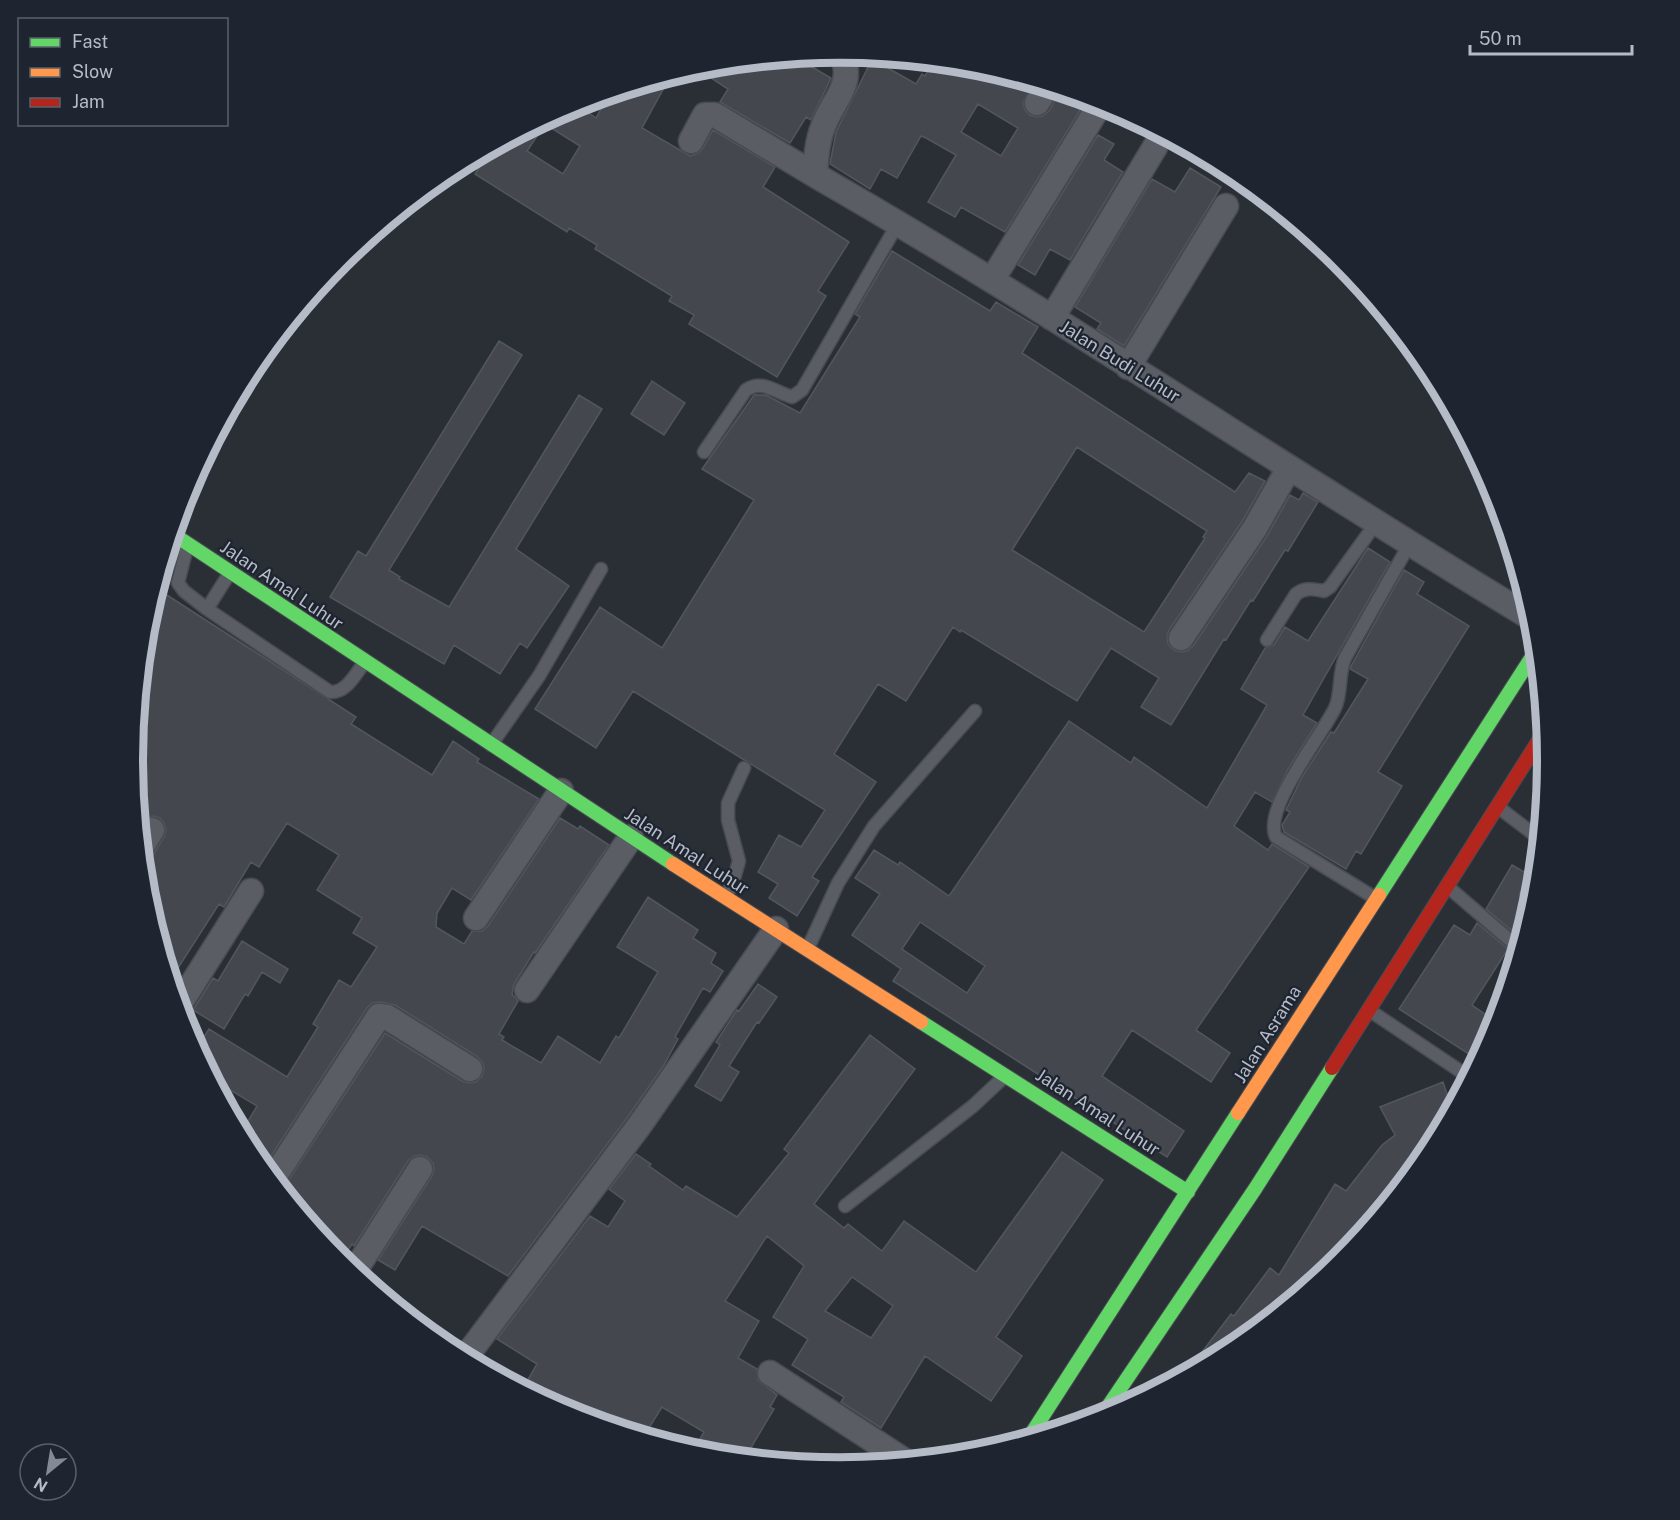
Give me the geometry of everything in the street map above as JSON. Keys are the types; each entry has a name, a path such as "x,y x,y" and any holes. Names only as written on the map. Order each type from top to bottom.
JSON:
{"main road":[{"name":"Jalan Amal Luhur","path":"179,538 631,837 1188,1192"},
{"name":"Jalan Asrama","path":"1035,1429 1530,660"},
{"path":"1111,1402 1255,1189 1537,744"}],"street":[{"path":"815,175 823,127 845,84 848,71 845,63"},
{"path":"992,280 1096,112"},
{"name":"Jalan Budi Luhur","path":"691,141 705,115 715,115 992,280 1409,545 1521,612"},
{"path":"1052,318 1155,147"},
{"path":"1128,367 1226,206"},
{"path":"1181,638 1255,528 1289,468"},
{"path":"476,918 561,791"},
{"path":"527,990 631,837"},
{"path":"184,995 251,891"},
{"path":"470,1351 639,1126 776,929"},
{"path":"278,1171 379,1016 387,1017 470,1069"},
{"path":"359,1264 420,1169"},
{"path":"770,1373 896,1455"}],"lane":[{"path":"704,452 744,393 751,387 762,385 792,396 802,390 897,225"},
{"path":"1267,640 1296,594 1309,588 1327,591 1376,523"},
{"path":"188,544 178,583 184,591 330,692 338,693 343,689 364,662"},
{"path":"1375,898 1276,837 1272,826 1278,803 1337,705 1340,673 1345,658 1409,545"},
{"path":"491,746 539,676 601,569"},
{"path":"207,609 231,571"},
{"path":"808,950 838,883 874,826 975,711"},
{"path":"725,897 733,882 739,861 728,820 728,803 744,768"},
{"path":"1496,806 1533,834"},
{"path":"1447,886 1512,942"},
{"path":"1368,1009 1463,1073"},
{"path":"845,1206 973,1106 1006,1075"}],"building":[{"path":"807,64 831,78 811,120 806,117 790,143 720,102 728,89 707,75"},
{"path":"870,64 881,64 916,84 922,74 925,76 929,69 976,76 1030,90 1023,103 1025,110 1036,117 1043,116 1049,111 1056,98 1082,107 1005,232 961,207 955,217 928,202 956,155 921,136 897,178 881,169 870,189 830,164 836,132","holes":["978,104 1018,128 1001,156 961,132"]},
{"path":"665,86 642,128 690,156 703,148 713,130 775,167 763,187 849,242 818,291 826,296 777,377 689,324 694,315 669,301 672,296 595,249 597,245 569,228 567,232 475,174 484,161 540,131 527,151 563,174 580,146 550,127 586,111 596,118 603,105"},
{"path":"1098,135 1114,144 1104,160 1123,172 1070,260 1050,249 1035,275 1018,265"},
{"path":"1190,168 1221,187 1124,346 1097,329 1101,323 1075,307 1152,179 1175,192"},
{"path":"892,251 990,311 996,302 1038,327 1022,353 1235,492 1249,473 1265,481 1243,520 1169,630 1168,644 1174,650 1187,651 1193,646 1267,536 1290,495 1299,500 1303,493 1318,502 1288,551 1285,550 1253,601 1251,600 1226,640 1224,639 1171,725 1141,707 1159,678 1111,648 1077,701 953,627 906,701 878,684 834,754 876,782 812,877 819,881 797,916 769,898 778,884 758,872 779,835 801,847 825,810 633,691 596,748 535,709 600,607 662,648 754,500 702,469 754,395 766,395 800,413 860,317 855,314","holes":["1077,447 1207,531 1203,537 1205,538 1144,632 1012,550"]},
{"path":"499,341 522,355 389,570 400,577 399,579 449,607 579,395 602,409 516,549 569,586 527,648 520,643 500,674 454,645 444,664 330,597 358,551 366,556"},
{"path":"652,381 685,403 664,435 631,414"},
{"path":"1368,548 1390,562 1303,715 1317,723 1288,769 1272,802 1255,792 1234,826 1268,850 1272,844 1309,867 1196,1030 1230,1053 1211,1082 1132,1030 1102,1076 1184,1131 1167,1157 893,981 901,969 852,935 880,894 855,878 874,850 898,865 900,862 949,896 1069,721 1131,763 1134,757 1207,808 1267,705 1241,689 1265,648 1274,645 1285,627 1308,641","holes":["920,922 985,966 967,993 902,949"]},
{"path":"1404,570 1424,582 1417,594 1469,626 1378,772 1402,786 1361,854 1356,851 1346,869 1284,832 1282,825 1290,812 1286,810 1302,777 1331,732 1334,733 1368,679 1350,669"},
{"path":"164,593 356,717 351,724 432,775 453,741 479,759 477,762 539,799 471,900 452,888 437,913 436,927 464,944 472,931 482,931 488,926 560,818 578,829 580,826 609,845 514,984 512,994 518,1001 499,1034 504,1037 502,1040 541,1063 558,1036 600,1063 616,1036 619,1038 658,972 617,947 648,897 698,930 693,938 716,953 711,963 723,971 710,992 703,988 675,1037 678,1039 664,1065 508,1276 422,1226 395,1270 378,1260 432,1176 433,1163 427,1157 414,1156 408,1161 354,1246 352,1244 347,1252 286,1183 385,1033 462,1081 476,1082 482,1076 483,1063 478,1057 395,1005 372,1003 269,1159 246,1124 257,1106 226,1089 202,1040 209,1029 287,1077 318,1027 313,1024 339,980 351,987 377,947 353,933 362,918 317,890 339,855 287,823 259,867 251,862 224,907 219,904 176,971 156,896 150,858 166,830 160,818 153,816 145,818 144,806 144,714 156,624"},
{"path":"1512,865 1527,874 1526,884 1519,894 1524,897 1515,933 1486,909"},
{"path":"1477,923 1508,949 1472,1005 1488,1016 1471,1055 1399,1009 1454,925 1470,935"},
{"path":"242,941 288,969 280,983 262,972 248,996 245,994 224,1029 193,1010 213,978 218,981"},
{"path":"758,984 777,997 759,1023 757,1022 729,1066 739,1072 721,1101 695,1086 720,1045 716,1042"},
{"path":"870,1035 915,1069 814,1204 844,1228 848,1224 882,1251 904,1221 976,1272 1062,1152 1103,1180 996,1337 1022,1356 991,1401 925,1356 881,1428 841,1402 844,1397 792,1365 808,1339 773,1317 804,1266 767,1236 725,1301 759,1321 738,1358 757,1369 758,1380 777,1395 770,1407 774,1409 749,1451 698,1442 704,1432 662,1407 648,1429 617,1420 603,1412 601,1415 573,1404 526,1382 537,1364 497,1339 590,1216 608,1227 625,1201 609,1189 636,1154 683,1190 686,1186 737,1217 789,1153 784,1149","holes":["852,1277 893,1306 871,1338 825,1311"]},
{"path":"1443,1082 1449,1100 1420,1147 1393,1184 1333,1253 1264,1313 1197,1358 1231,1314 1234,1316 1270,1268 1279,1275 1335,1184 1346,1191 1382,1145 1395,1135 1380,1107"}],"traffic: fast":[{"path":"179,538 673,864"},
{"path":"1379,895 1530,660"},
{"path":"921,1022 1188,1192"},
{"path":"1111,1402 1255,1189 1332,1068"},
{"path":"1035,1429 1238,1113"}],"traffic: slow":[{"path":"673,864 921,1022"},
{"path":"1238,1113 1379,895"}],"traffic: jam":[{"path":"1332,1068 1537,744"}]}
